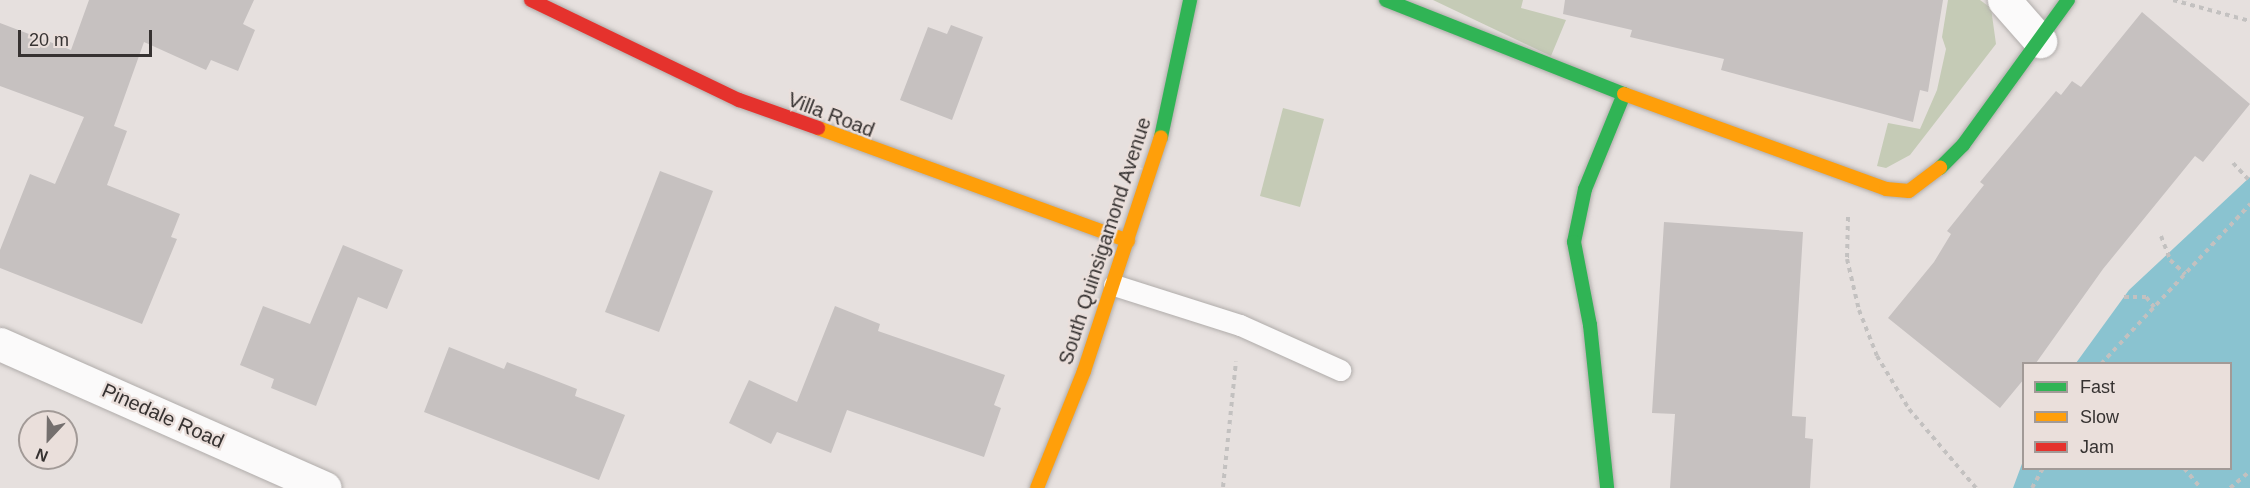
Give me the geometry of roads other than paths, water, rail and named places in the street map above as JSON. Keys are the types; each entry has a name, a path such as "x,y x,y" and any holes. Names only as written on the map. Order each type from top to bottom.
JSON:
{"street":[{"name":"Villa Road","path":"531,0 739,100 1128,241"},
{"name":"South Quinsigamond Avenue","path":"1037,488 1128,241 1167,115 1190,0"},
{"path":"1386,0 1624,94 1861,180 1909,191 1928,180 1963,145 2068,0"},
{"path":"2004,0 2040,41"},
{"path":"1607,488 1590,325 1574,242 1585,189 1624,94"},
{"name":"Pinedale Road","path":"0,344 325,488"}],"lane":[{"path":"1113,285 1240,325 1340,370"}],"water":[{"path":"2250,177 2250,488 2013,488 2022,464 2022,470 2232,470 2232,362 2077,362 2129,290"}]}
